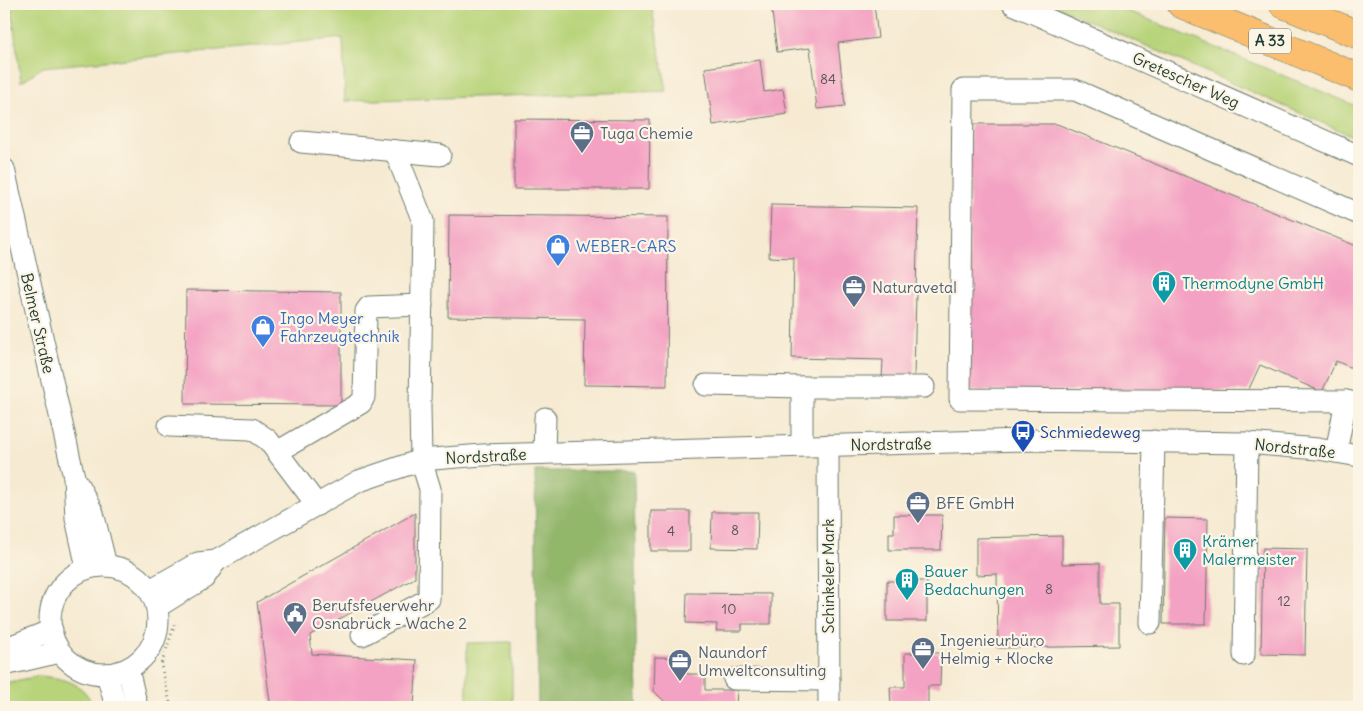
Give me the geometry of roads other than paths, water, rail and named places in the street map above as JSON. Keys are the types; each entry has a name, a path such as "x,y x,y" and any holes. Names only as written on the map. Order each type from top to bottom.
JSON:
{"highway":[{"name":"A 33","path":"1181,4 1359,78"},
{"name":"A 33","path":"1283,4 1359,35"}],"street":[{"name":"Gretescher Weg","path":"1013,4 1359,156"},
{"path":"1336,452 1352,403 960,399 963,90 1075,90 1359,214"},
{"path":"301,142 440,154"},
{"name":"Nordstraße","path":"395,150 424,221 421,460"},
{"name":"Belmer Straße","path":"4,169 74,476 93,514 97,567"},
{"path":"278,452 361,403 364,397 366,311 369,307 422,306"},
{"path":"706,384 802,387 924,387"},
{"path":"802,387 802,445"},
{"path":"544,453 545,418"},
{"path":"169,426 252,430 268,440 317,505"},
{"name":"Nordstraße","path":"154,598 187,588 204,578 216,561 359,481 421,460 482,454 1025,440 1247,443 1359,456"},
{"path":"1150,623 1154,441"},
{"path":"1244,655 1247,443"},
{"name":"Schinkeler Mark","path":"828,445 829,707"},
{"path":"362,635 430,599 430,489 421,460"},
{"name":"Nordstraße","path":"154,598 198,562 216,561"},
{"path":"97,567 131,572 154,598 159,624 154,643 137,664 120,672 107,674 91,673 74,666 60,652 50,619 53,601 61,586 75,574 97,567"},
{"path":"4,649 52,630"},
{"path":"4,665 60,652"},
{"path":"128,669 137,707"},
{"path":"107,674 116,707"},
{"path":"734,680 829,680"}],"place":[{"name":"Tuga Chemie","path":"582,154"},
{"name":"WEBER-CARS","path":"558,267"},
{"name":"Thermodyne GmbH","path":"1164,304"},
{"name":"Naturavetal","path":"854,308"},
{"name":"Ingo Meyer Fahrzeugtechnik","path":"263,348"},
{"name":"Schmiedeweg","path":"1023,453"},
{"name":"BFE GmbH","path":"918,524"},
{"name":"Krämer Malermeister","path":"1185,571"},
{"name":"Bauer Bedachungen","path":"907,601"},
{"name":"Berufsfeuerwehr Osnabrück - Wache 2","path":"295,635"},
{"name":"Ingenieurbüro Helmig + Klocke","path":"923,670"},
{"name":"Naundorf Umweltconsulting","path":"680,682"}]}
